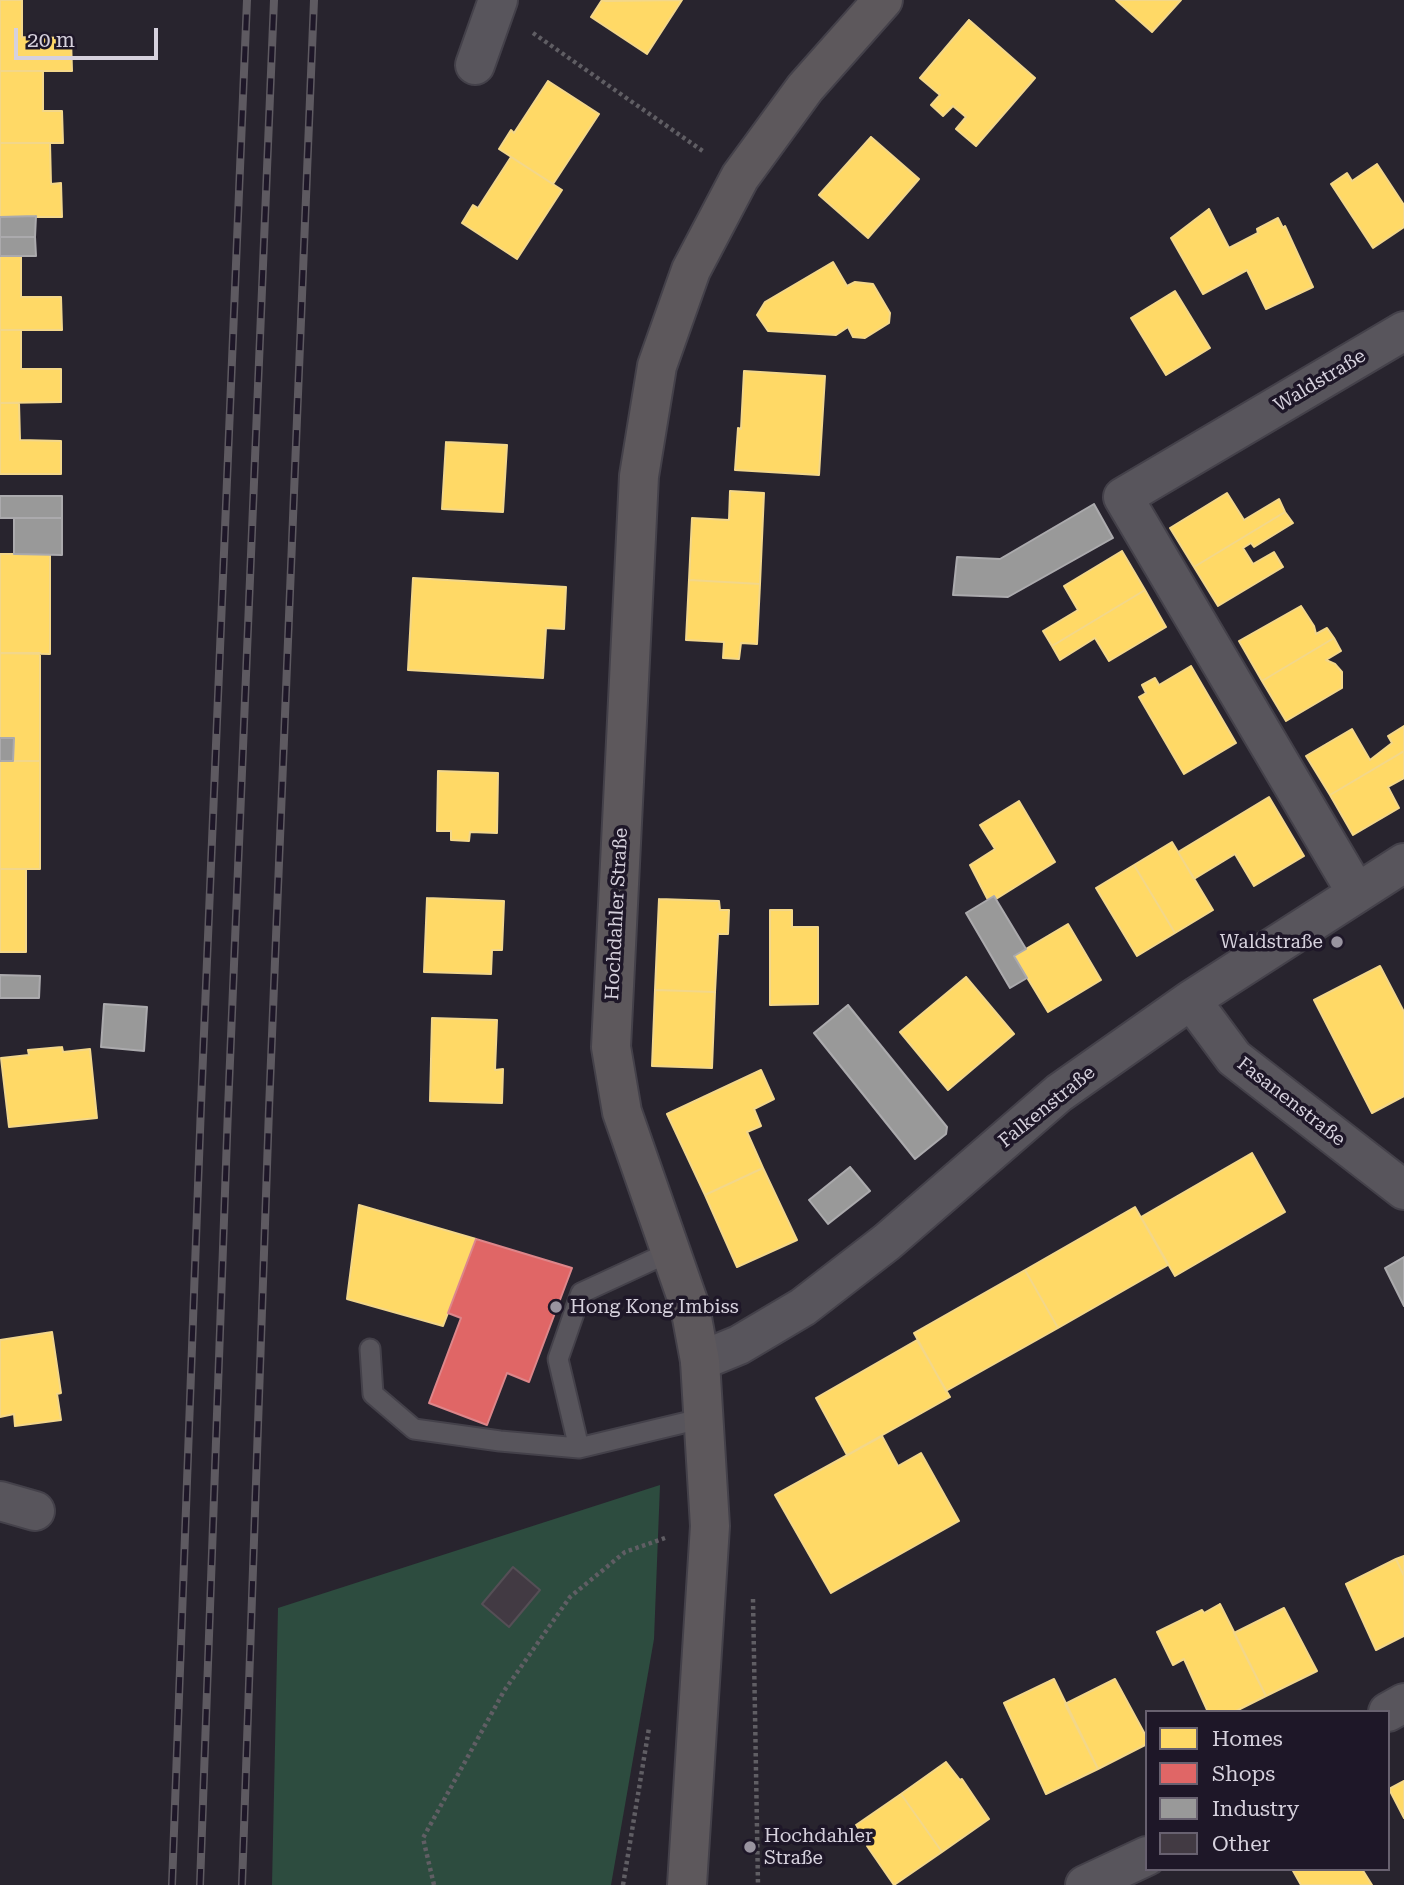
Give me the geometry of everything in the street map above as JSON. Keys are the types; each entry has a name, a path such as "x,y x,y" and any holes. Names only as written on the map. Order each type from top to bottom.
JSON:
{"main road":[{"name":"Hochdahler Straße","path":"687,1885 710,1526 699,1361 690,1307 622,1112 611,1047 639,476 657,366 691,270 740,177 805,88 883,0"}],"street":[{"path":"475,65 496,4"},
{"name":"Waldstraße","path":"1356,892 1123,497 1404,331"},
{"name":"Falkenstraße","path":"699,1361 739,1345 803,1307 887,1242 1059,1093 1191,1000 1404,863"},
{"name":"Fasanenstraße","path":"1191,1000 1234,1058 1404,1190"},
{"path":"1085,1885 1145,1857"}],"lane":[{"path":"579,1448 558,1359 581,1293 672,1251"},
{"path":"370,1349 373,1394 415,1429 500,1441 579,1448 704,1418"}],"path":[{"path":"496,4 740,177"},
{"path":"434,1885 423,1838 504,1691 570,1598 625,1552 678,1533 710,1526"}],"green space":[{"path":"660,1485 654,1639 611,1885 272,1885 278,1608"}],"building: Homes":[{"path":"0,0 22,0 22,37 71,38 72,71 0,71"},
{"path":"602,0 682,0 647,54 591,17"},
{"path":"1116,0 1181,0 1152,32"},
{"path":"969,20 1035,78 976,146 956,129 966,117 953,106 943,116 931,105 940,95 920,78"},
{"path":"0,71 43,71 43,111 62,111 63,143 0,143"},
{"path":"548,81 599,114 553,184 499,149 511,130 514,133"},
{"path":"871,137 919,179 868,238 819,195"},
{"path":"0,143 50,143 51,184 61,183 62,217 0,217"},
{"path":"511,157 562,190 517,259 462,223 473,205 478,208"},
{"path":"1377,164 1404,205 1404,227 1373,248 1331,184 1347,173 1352,181"},
{"path":"1209,209 1229,248 1258,233 1257,229 1278,218 1283,228 1285,226 1313,287 1266,309 1247,270 1203,294 1171,238"},
{"path":"21,255 21,297 61,297 62,330 0,330 0,256"},
{"path":"833,262 847,286 855,282 873,284 890,313 889,323 865,338 853,337 848,327 836,335 768,331 757,315 765,302"},
{"path":"1175,291 1210,348 1166,375 1131,318"},
{"path":"0,330 21,330 21,369 61,369 61,402 0,403"},
{"path":"744,371 825,376 819,475 735,470 738,428 741,429"},
{"path":"0,403 19,403 20,440 61,441 61,474 0,474"},
{"path":"446,442 507,445 503,512 442,509"},
{"path":"730,491 764,493 760,584 689,580 692,518 729,520"},
{"path":"1227,493 1244,520 1279,499 1285,512 1194,567 1170,528"},
{"path":"1285,512 1293,523 1254,547 1251,543 1243,548 1253,564 1274,552 1283,567 1218,606 1194,567"},
{"path":"1122,551 1145,590 1052,646 1043,631 1078,610 1064,586"},
{"path":"0,554 50,554 50,654 0,653"},
{"path":"413,578 566,587 564,629 546,628 543,678 408,670"},
{"path":"689,580 760,584 757,644 741,643 739,659 723,658 724,642 686,640"},
{"path":"1145,590 1166,627 1109,661 1095,638 1060,660 1052,646"},
{"path":"1301,606 1316,634 1327,628 1334,638 1262,681 1239,641"},
{"path":"1334,638 1341,651 1326,660 1335,664 1342,672 1342,688 1286,721 1262,681"},
{"path":"0,653 40,653 40,761 13,761 14,738 0,738"},
{"path":"1191,666 1236,743 1184,774 1139,697 1146,693 1142,685 1155,678 1159,685"},
{"path":"1404,726 1404,751 1330,795 1306,756 1352,729 1370,760 1392,743 1388,736"},
{"path":"1404,751 1404,778 1388,787 1399,808 1353,835 1330,795"},
{"path":"0,761 40,761 40,869 0,869"},
{"path":"438,771 498,773 497,833 470,832 469,841 451,840 451,831 437,831"},
{"path":"1269,797 1304,856 1254,886 1235,854 1194,879 1178,852"},
{"path":"1019,801 1055,862 996,899 994,896 988,900 970,865 995,849 980,825"},
{"path":"1172,842 1213,910 1175,933 1134,865"},
{"path":"1134,865 1175,933 1137,956 1096,888"},
{"path":"0,869 26,869 26,952 0,952"},
{"path":"427,898 504,901 502,950 492,950 491,974 424,972"},
{"path":"659,899 719,901 720,910 729,910 728,934 718,934 715,992 655,990"},
{"path":"770,910 792,910 792,927 818,927 818,1004 770,1005"},
{"path":"1068,924 1101,980 1048,1012 1014,956"},
{"path":"1380,966 1404,1012 1404,1096 1372,1113 1314,1000"},
{"path":"966,977 1014,1034 948,1090 900,1032"},
{"path":"655,990 715,992 712,1068 652,1066"},
{"path":"432,1018 497,1020 495,1070 503,1069 502,1103 430,1101"},
{"path":"62,1047 63,1052 90,1049 97,1118 9,1127 1,1058 29,1055 28,1050"},
{"path":"761,1070 774,1099 754,1109 761,1126 747,1132 763,1168 705,1195 667,1114"},
{"path":"1252,1153 1285,1212 1175,1276 1141,1217"},
{"path":"763,1168 797,1240 737,1267 705,1195"},
{"path":"359,1205 476,1239 443,1326 347,1299"},
{"path":"1135,1207 1168,1265 1058,1328 1025,1270"},
{"path":"1025,1270 1058,1328 946,1391 914,1333"},
{"path":"52,1332 61,1393 57,1394 61,1420 15,1426 14,1414 0,1417 0,1340"},
{"path":"917,1340 950,1397 847,1455 816,1398"},
{"path":"882,1436 898,1466 921,1453 959,1521 831,1593 775,1495"},
{"path":"1404,1556 1404,1576 1396,1559"},
{"path":"1396,1559 1404,1576 1404,1636 1376,1650 1346,1584"},
{"path":"1220,1604 1266,1696 1238,1710 1207,1710 1184,1659 1173,1665 1157,1632 1202,1610 1204,1613"},
{"path":"1284,1608 1317,1671 1266,1696 1234,1633"},
{"path":"1054,1679 1098,1769 1046,1794 1004,1703"},
{"path":"1115,1679 1145,1734 1145,1745 1098,1769 1065,1704"},
{"path":"946,1762 960,1780 962,1779 989,1819 942,1852 901,1794"},
{"path":"1404,1781 1404,1818 1390,1791"},
{"path":"901,1794 942,1852 894,1885 856,1825"},
{"path":"1293,1871 1363,1871 1372,1885 1301,1885"}],"building: Shops":[{"path":"476,1239 572,1268 529,1382 507,1373 487,1425 429,1403 461,1318 448,1313"}],"building: Industry":[{"path":"36,216 35,237 0,237 0,217"},
{"path":"0,237 35,237 36,256 0,256"},
{"path":"0,496 62,496 62,518 0,518"},
{"path":"1094,504 1113,538 1008,597 953,595 957,557 1000,559"},
{"path":"14,518 62,518 62,555 14,554"},
{"path":"0,738 14,738 13,761 0,761"},
{"path":"994,896 1026,949 1014,956 1027,978 1010,988 966,913"},
{"path":"0,975 40,976 39,998 0,998"},
{"path":"104,1004 147,1007 144,1051 101,1047"},
{"path":"848,1005 947,1127 946,1134 915,1159 814,1033"},
{"path":"850,1167 870,1191 828,1224 809,1200"},
{"path":"1404,1257 1404,1306 1385,1268"}],"building: Other":[{"path":"513,1567 540,1590 509,1627 482,1604"}],"railway":[{"path":"172,1885 247,0"},
{"path":"200,1885 228,1109 274,0"},
{"path":"242,1885 269,1109 314,0"}],"place":[{"name":"Waldstraße","path":"1337,942"},
{"name":"Hong Kong Imbiss","path":"556,1307"},
{"name":"Hochdahler Straße","path":"750,1847"}]}
